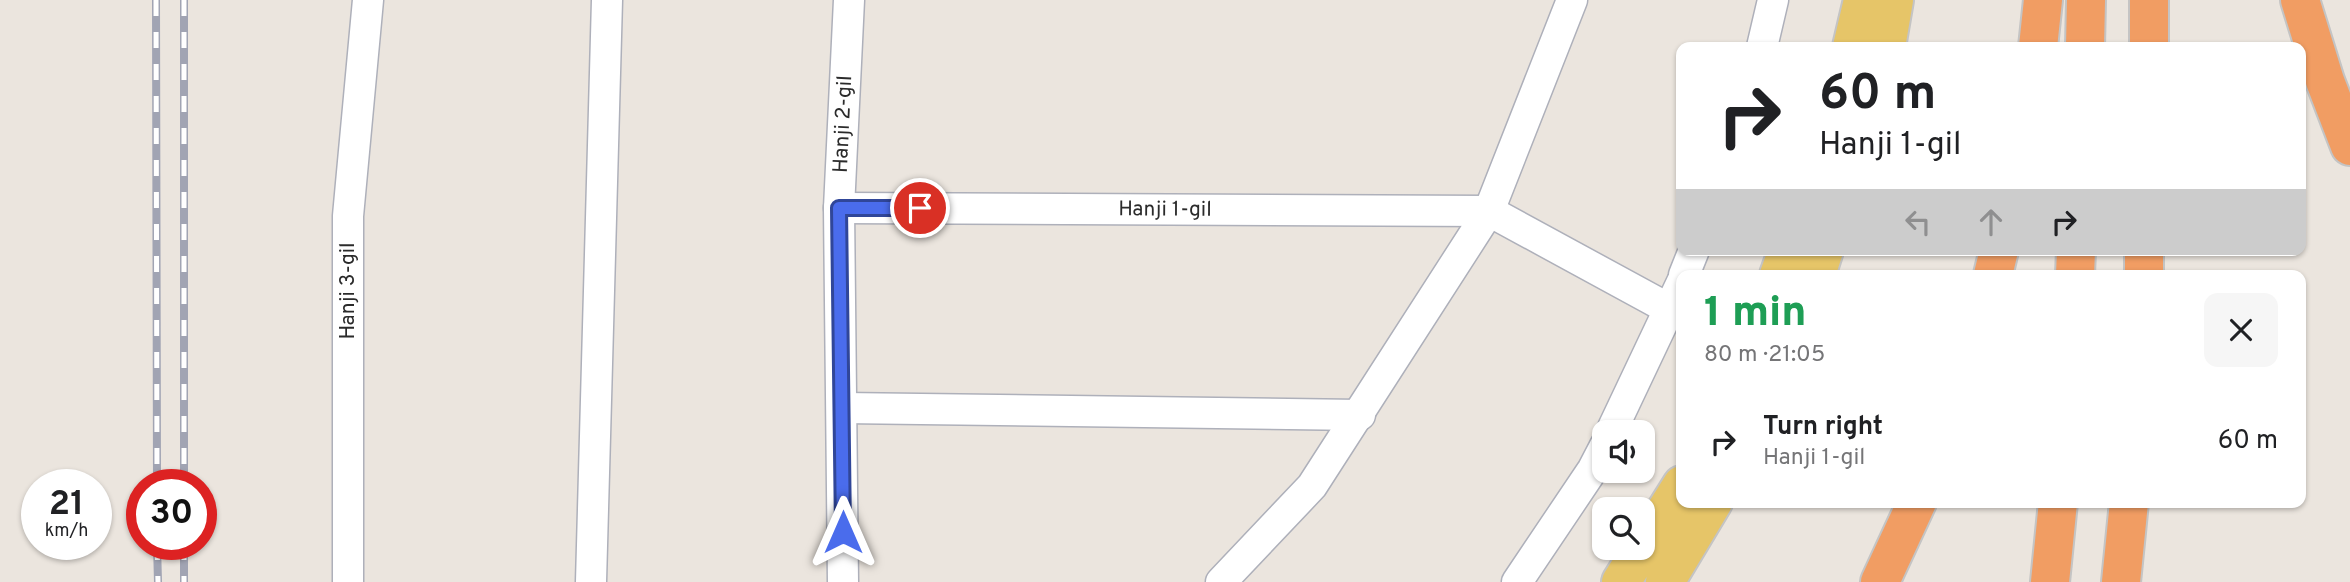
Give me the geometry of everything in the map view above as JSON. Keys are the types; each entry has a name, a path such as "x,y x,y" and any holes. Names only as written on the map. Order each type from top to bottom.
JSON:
{"highway":[{"path":"2039,42 2043,0"},
{"path":"2085,42 2086,0"},
{"path":"2149,0 2149,42"},
{"path":"2300,0 2325,81 2350,146"},
{"path":"1880,582 1914,508"},
{"path":"2050,582 2057,508"},
{"path":"2122,582 2128,508"}],"main road":[{"path":"1853,42 1863,0"},
{"path":"1887,42 1894,0"},
{"path":"1621,582 1676,495"},
{"path":"1665,582 1709,508"}],"street":[{"name":"Hanji 3-gil","path":"348,582 348,216 368,0"},
{"path":"592,582 607,0"},
{"name":"Hanji 2-gil","path":"843,582 839,208 849,0"},
{"path":"1222,582 1312,486 1489,211 1572,0"},
{"path":"1763,42 1773,0"},
{"name":"Hanji 1-gil","path":"839,208 1489,211"},
{"path":"1489,211 1671,310"},
{"path":"1617,420 1676,297"},
{"path":"843,408 1360,415"},
{"path":"1517,582 1592,470"}],"railway":[{"path":"156,0 157,469"},
{"path":"184,0 184,469"},
{"path":"157,560 158,582"},
{"path":"184,560 184,582"}],"route":[{"path":"843,532 839,208 920,208"}]}
